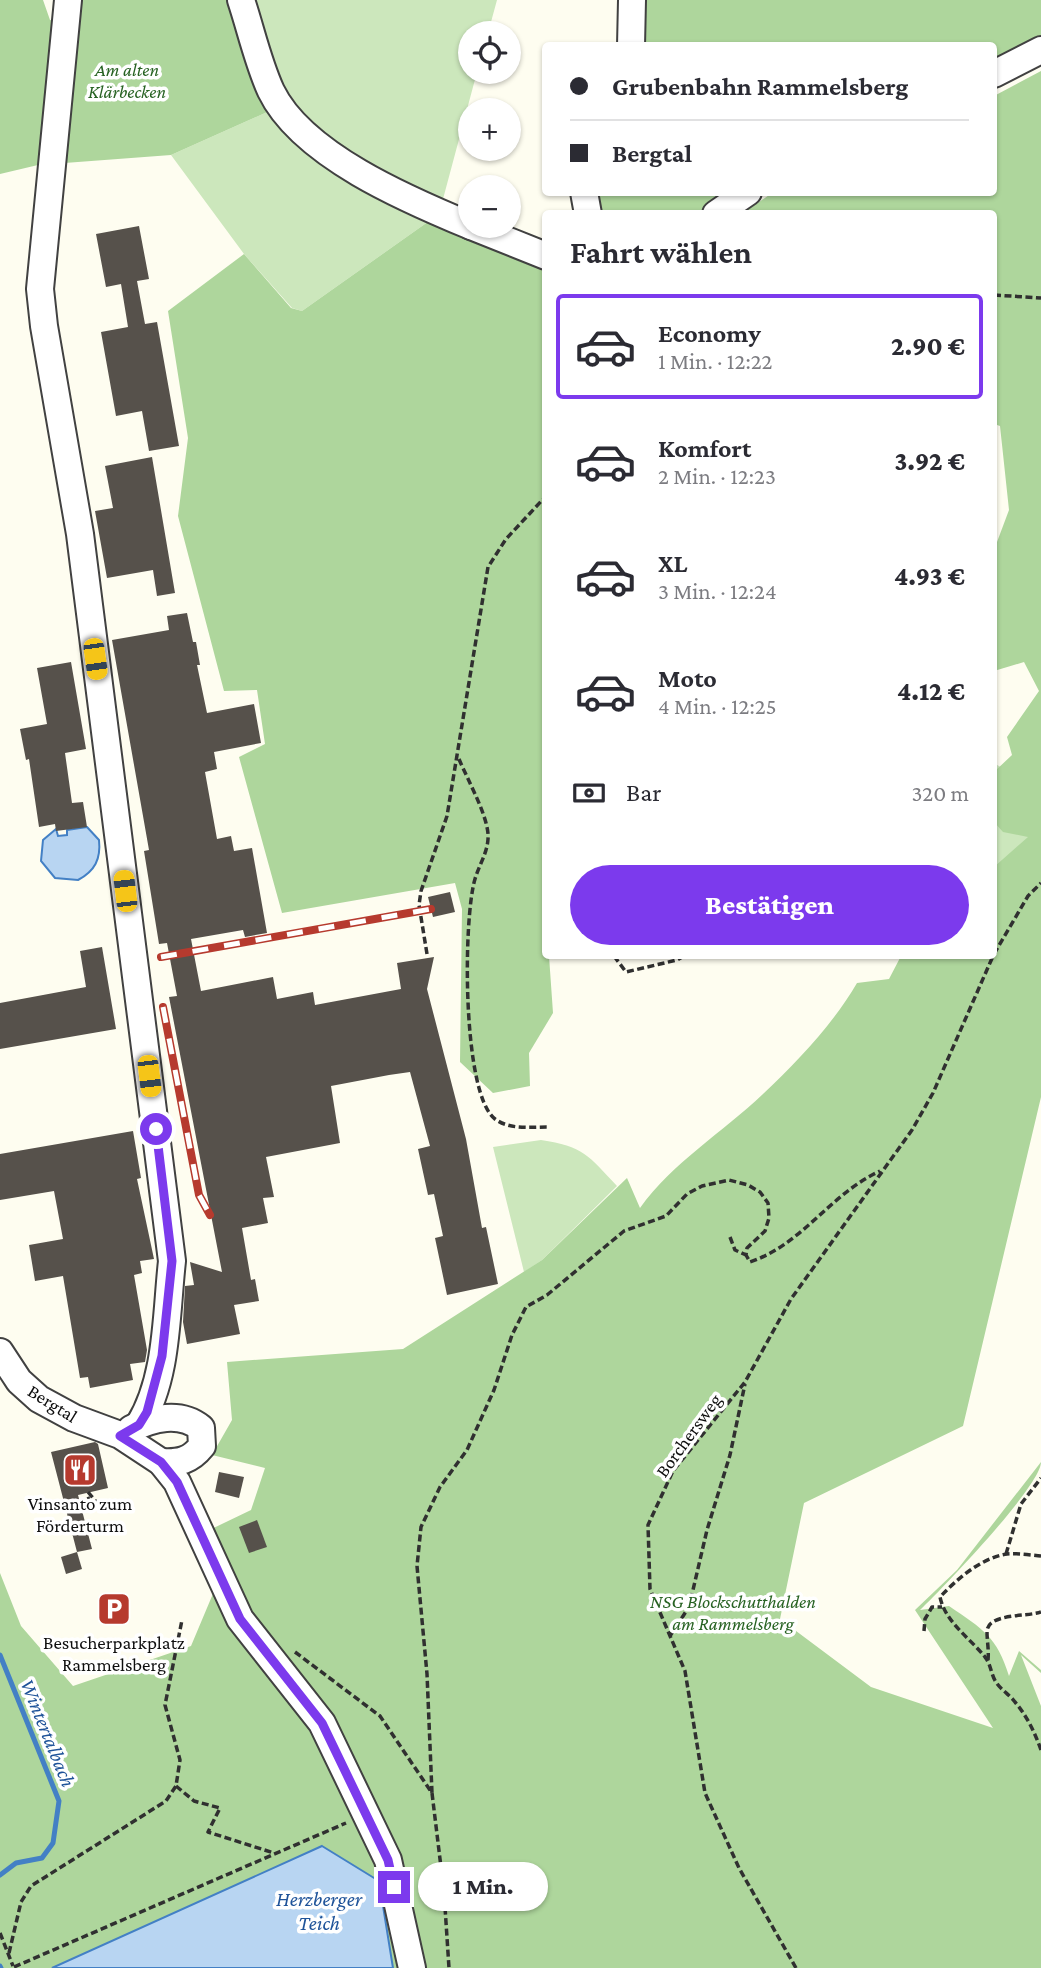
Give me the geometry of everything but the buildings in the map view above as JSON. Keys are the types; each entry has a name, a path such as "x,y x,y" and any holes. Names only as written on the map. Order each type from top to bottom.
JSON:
{"street":[{"path":"68,0 40,289 80,534 172,1261 162,1356 152,1401 130,1430"},
{"path":"241,0 271,91 294,123 314,142 401,197 458,221"},
{"path":"631,42 632,0"},
{"path":"997,72 1041,50"},
{"path":"722,210 742,196"},
{"path":"501,238 542,254"},
{"name":"Bergtal","path":"0,1352 19,1381 39,1399 74,1418 130,1430 177,1482 240,1619 322,1723 388,1860 412,1968"},
{"path":"130,1430 170,1418 195,1423 201,1428 202,1446 194,1456 181,1463 161,1462"}],"path":[{"path":"997,295 1041,298"},
{"path":"426,954 419,905 421,891 447,816 459,757 488,567 506,539 542,500"},
{"path":"459,757 489,836 475,879 471,904 467,991 475,1070 484,1106 495,1119 513,1127 547,1127"},
{"name":"Borchersweg","path":"997,950 1028,895 1041,883"},
{"path":"616,959 626,972 679,959"},
{"name":"Borchersweg","path":"796,1968 739,1868 705,1793 685,1671 650,1589 648,1525 673,1471 745,1382 791,1300 880,1171 894,1157 933,1093 992,959"},
{"path":"730,1237 735,1250 746,1255 750,1262 773,1254 809,1228 830,1203 859,1181 880,1171"},
{"path":"449,1968 444,1892 432,1793 428,1686 417,1566 422,1527 440,1487 467,1450 494,1390 512,1335 526,1307 547,1295 624,1231 666,1216 687,1194 702,1186 729,1180 748,1185 760,1192 768,1203 769,1218 765,1231 747,1248 746,1255"},
{"path":"670,1636 689,1607 707,1530 730,1455 745,1382"},
{"path":"1006,1554 1021,1504 1041,1478"},
{"path":"88,1492 90,1498 98,1504"},
{"path":"57,1508 90,1498"},
{"path":"1041,1556 1006,1554 982,1564 957,1580 940,1597 942,1607 955,1627 966,1634 988,1660 996,1682 1015,1702 1041,1750"},
{"path":"924,1630 926,1615 932,1607 942,1607"},
{"path":"988,1660 990,1641 986,1631 990,1623 997,1617 1023,1617 1041,1612"},
{"path":"9,1953 21,1902 31,1886 166,1801 176,1786 180,1760 165,1705 165,1692 182,1620"},
{"path":"289,1648 380,1716 432,1793"},
{"path":"176,1786 194,1801 220,1808 208,1832 274,1853"},
{"path":"0,1933 14,1967 342,1824 367,1819"}],"green space":[{"name":"Am alten Klärbecken","path":"0,0 43,0 50,20 70,23 77,0 231,0 274,109 171,155 38,165 0,174"},
{"path":"241,0 497,0 491,21 458,21 458,84 474,84 470,98 458,98 458,143 439,214 302,311 292,308 244,254 171,155 274,109"},
{"path":"643,0 1041,0 1041,40 997,62 997,42 644,42"},
{"name":"NSG Blockschutthalden am Rammelsberg","path":"1041,71 1041,1097 963,1426 804,1503 780,1619 871,1687 993,1728 915,1610 957,1570 1041,1462 1037,1474 1009,1514 920,1610 949,1606 971,1621 994,1643 1009,1676 1019,1651 1041,1670 1041,1673 1021,1655 1041,1706 1041,1968 393,1968 379,1881 322,1846 52,1968 0,1968 0,1573 21,1626 73,1686 191,1646 220,1577 199,1535 251,1510 265,1468 212,1455 232,1420 227,1362 403,1349 542,1260 627,1178 640,1208 667,1176 747,1108 789,1068 826,1027 857,983 889,979 899,959 997,959 997,864 1028,837 1003,832 997,825 997,769 1012,755 1007,737 1039,691 1024,662 997,670 997,542 1009,510 1000,426 997,425 997,210 747,210 768,196 997,196 997,94"},
{"path":"595,196 730,196 706,210 598,210"},
{"path":"439,214 441,229 458,235 458,238 465,238 542,267 542,959 549,959 553,1013 529,1053 530,1086 493,1093 460,1062 462,909 455,883 282,913 239,757 265,744 257,690 224,691 178,516 188,438 168,311 244,254 291,308 302,311"},
{"path":"997,765 1041,792 1041,840 997,906"},
{"path":"541,1140 576,1149 617,1186 542,1260 524,1272 493,1147"}],"water":[{"path":"87,827 99,840 96,864 78,880 55,878 41,861 43,840 56,829 58,836 67,835 67,830"},
{"name":"Herzberger Teich","path":"322,1846 379,1881 393,1968 52,1968"}],"waterway":[{"name":"Wintertalbach","path":"0,1655 59,1801 53,1843 42,1858 16,1863 0,1875"}],"railway":[{"path":"161,957 431,909"},
{"path":"163,1007 199,1195 210,1215"}],"place":[{"name":"Vinsanto zum Förderturm","path":"80,1470"},
{"name":"Besucherparkplatz Rammelsberg","path":"114,1609"}],"route":[{"path":"156,1129 172,1261 162,1356 147,1412 139,1425 120,1436 161,1462 177,1482 240,1619 322,1723 388,1860 394,1887"}]}
